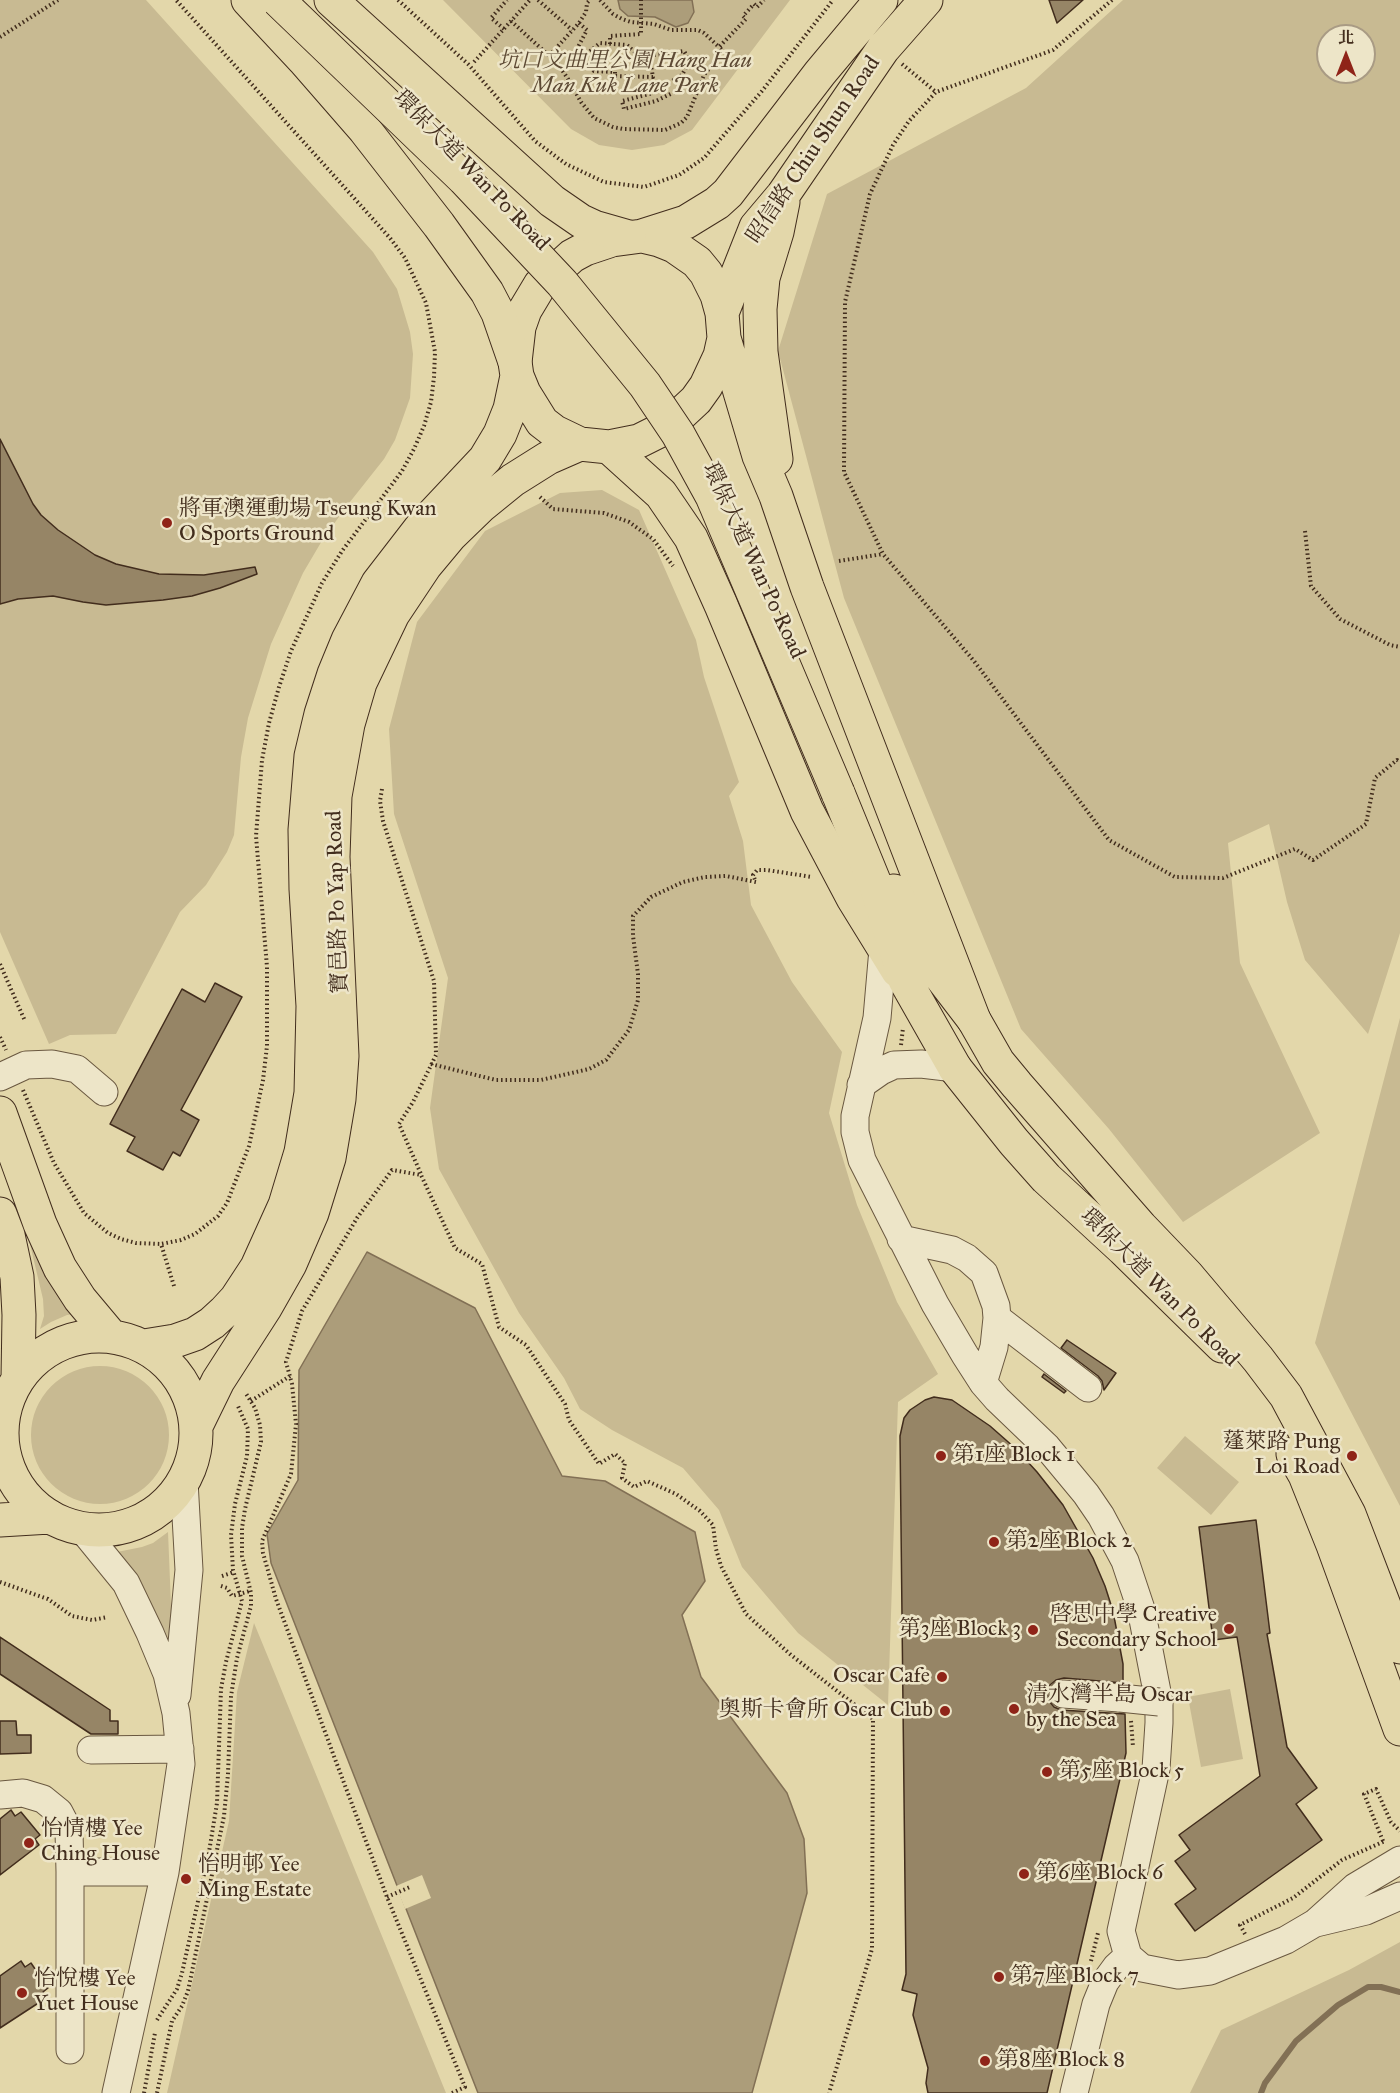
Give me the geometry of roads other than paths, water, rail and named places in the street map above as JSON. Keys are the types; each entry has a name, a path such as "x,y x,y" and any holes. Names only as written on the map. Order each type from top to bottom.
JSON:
{"main road":[{"path":"248,0 365,130 440,225 487,292 498,313 528,401 542,422 561,436 595,445 639,441 667,427 686,411 706,386 720,356 723,325 712,283 697,262 674,246 658,240 594,227 568,213 331,0"},
{"name":"環保大道 Wan Po Road","path":"278,0 480,196 562,283 645,386 678,434 712,496 845,790 935,969 974,1020 998,1062 1141,1227 1187,1275 1286,1396 1349,1514 1400,1647"},
{"name":"環保大道 Wan Po Road","path":"301,0 349,45 547,249 648,367 708,462 774,596 845,790 905,981"},
{"name":"昭信路 Chiu Shun Road","path":"635,236 686,222 703,213 728,193 820,73 881,0"},
{"name":"昭信路 Chiu Shun Road","path":"723,325 756,227 783,195 883,49 926,0"},
{"path":"776,496 776,451 764,378 760,309 763,278 777,232 783,195"},
{"path":"516,369 516,344 525,310 536,291 550,274 567,259 585,249 612,240 635,236"},
{"name":"環保大道 Wan Po Road","path":"723,325 759,456 776,496 807,587 974,1020"},
{"name":"寶邑路 Po Yap Road","path":"144,1346 175,1341 195,1334 224,1312 236,1299 257,1267 285,1205 301,1152 311,1093 313,1006 304,830 311,756 321,714 334,674 368,601 407,543 475,471 493,448 510,409 516,369"},
{"name":"寶邑路 Po Yap Road","path":"197,1424 218,1381 265,1308 294,1254 312,1213 329,1158 339,1100 342,1056 333,857 335,796 348,724 360,683 393,614 425,566 450,536 481,506 513,480 548,458 595,445"},
{"name":"環保大道 Wan Po Road","path":"595,445 661,494 691,538 721,604 807,812 825,849 955,1068 1046,1178 1077,1205 1220,1344 1269,1408 1305,1475 1400,1729"},
{"path":"0,1113 40,1224 60,1268 80,1299 111,1336"},
{"path":"0,1214 8,1235 17,1277 18,1378"},
{"name":"寶邑路 Po Yap Road","path":"84,1336 111,1336 144,1346 164,1360 180,1378 191,1400 197,1424 194,1454 184,1481 166,1505 143,1520 112,1530 82,1529 50,1517 24,1496 13,1480 6,1463 1,1426 4,1409 18,1378 36,1358 59,1344 84,1336"},
{"name":"寶邑路 Po Yap Road","path":"0,1520 50,1517"}],"street":[{"path":"883,949 877,1018 855,1116 857,1145 865,1166 935,1304 983,1383 1047,1446 1086,1494 1101,1516 1125,1561 1142,1609 1159,1702 1156,1768 1121,1932 1128,1956 1142,1968 1178,1975 1210,1971 1286,1940 1315,1923 1388,1858"},
{"path":"7,1074 34,1063 52,1064 77,1069 104,1092"},
{"path":"861,1085 894,1065 921,1064 955,1068"},
{"path":"901,1239 952,1250 968,1258 984,1273 996,1306 997,1318 994,1347 983,1383"},
{"path":"997,1318 1088,1388"},
{"path":"176,1713 189,1570 184,1481"},
{"path":"82,1529 126,1584 150,1633 167,1674 176,1713 181,1764 165,1872 116,2093"},
{"path":"1063,1694 1125,1704 1159,1702"},
{"path":"91,1750 180,1749"},
{"path":"0,1795 22,1793 43,1799 59,1812 69,1831 70,2050"},
{"path":"70,1872 165,1872"},
{"path":"1315,1923 1366,1911 1397,1898"},
{"path":"1074,2093 1096,2004 1105,1982 1128,1956"}],"waterway":[{"path":"1261,2093 1265,2083 1296,2041 1338,2005 1368,1987 1381,1987 1400,1992"}],"place":[{"name":"將軍澳運動場 Tseung Kwan O Sports Ground","path":"167,523"},
{"name":"第1座 Block 1","path":"941,1456"},
{"name":"蓬萊路 Pung Loi Road","path":"1352,1456"},
{"name":"第2座 Block 2","path":"994,1542"},
{"name":"啓思中學 Creative Secondary School","path":"1229,1629"},
{"name":"第3座 Block 3","path":"1033,1630"},
{"name":"Oscar Cafe","path":"942,1677"},
{"name":"清水灣半島 Oscar by the Sea","path":"1014,1709"},
{"name":"奧斯卡會所 Oscar Club","path":"945,1711"},
{"name":"第5座 Block 5","path":"1047,1772"},
{"name":"怡情樓 Yee Ching House","path":"29,1843"},
{"name":"第6座 Block 6","path":"1024,1874"},
{"name":"怡明邨 Yee Ming Estate","path":"186,1879"},
{"name":"第7座 Block 7","path":"999,1977"},
{"name":"怡悅樓 Yee Yuet House","path":"22,1993"},
{"name":"第8座 Block 8","path":"985,2061"}],"park label":[{"name":"坑口文曲里公園 Hang Hau Man Kuk Lane Park","path":"625,74"}]}
